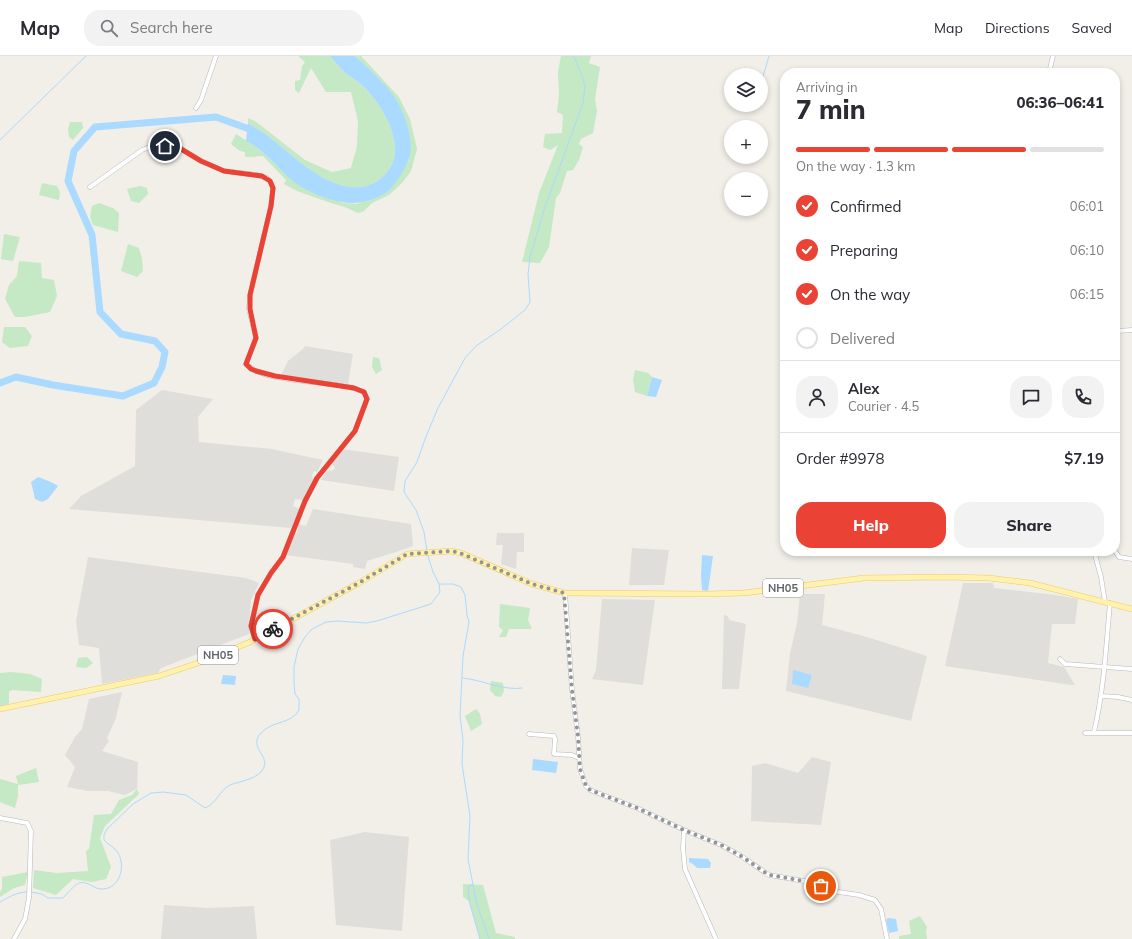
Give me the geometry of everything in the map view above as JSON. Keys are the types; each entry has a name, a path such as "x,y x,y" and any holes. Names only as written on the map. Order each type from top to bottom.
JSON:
{"main road":[{"name":"NH05","path":"0,709 159,676 207,660 255,639 359,583 407,554 437,551 451,551 460,553 532,584 564,593 744,593 864,578 989,578 1030,583 1132,609"}],"street":[{"path":"196,108 201,100 216,56"},
{"path":"1050,68 1053,56"},
{"path":"90,187 142,150 154,145 176,146 201,161 224,171 257,175 267,178 273,188 271,206 250,295 250,309 256,338 246,364 251,369 275,376 354,388 364,392 367,399 355,431 317,478 305,501 283,557 271,573 258,595 251,626 255,639"},
{"path":"1120,331 1132,330"},
{"path":"1094,732 1099,709 1104,668 1107,603 1095,556"},
{"path":"1119,556 1132,560"},
{"path":"564,593 580,769 586,786 590,790 637,808 721,845 741,856 769,875 810,882 832,891 859,895 875,900 882,914 887,939"},
{"path":"1060,659 1066,664 1132,669"},
{"path":"1101,696 1118,696 1132,700"},
{"path":"1086,733 1132,733"},
{"path":"529,734 554,736 554,754 572,755 579,758"},
{"path":"0,818 27,823 31,831 29,898 25,919 14,939"},
{"path":"684,830 683,848 685,869 716,939"}],"shaded area":[{"path":"305,346 353,354 348,384 281,375 288,361"},
{"path":"162,390 213,399 198,417 199,442 272,449 323,460 317,472 314,471 312,475 313,479 303,500 295,499 293,506 300,509 291,528 69,509 81,496 135,466 136,410"},
{"path":"342,449 399,457 394,491 321,480 327,471 334,470 335,467 331,464"},
{"path":"313,509 411,524 413,546 367,561 365,569 353,567 353,564 286,555 293,535 297,533 298,524 306,526"},
{"path":"497,533 524,533 524,552 517,552 516,569 501,564 503,545 496,545"},
{"path":"632,548 669,550 664,585 629,585"},
{"path":"88,557 246,578 259,583 251,600 249,634 161,668 158,673 102,684 99,648 79,645 76,621"},
{"path":"963,583 993,583 994,588 1078,599 1075,624 1052,624 1048,663 1064,667 1075,685 945,666"},
{"path":"800,594 825,594 822,625 867,637 927,656 911,721 786,691 790,653 797,623"},
{"path":"602,599 655,600 643,685 592,679 596,670"},
{"path":"724,615 728,616 729,620 746,624 739,689 722,689"},
{"path":"122,692 116,718 107,738 109,741 102,751 138,762 137,789 125,795 108,791 88,791 67,787 75,767 65,755 75,737 82,729 89,699"},
{"path":"812,757 831,762 821,825 751,821 752,766 765,763 798,773"},
{"path":"365,832 409,837 402,931 336,925 330,840"},
{"path":"164,905 208,908 254,906 257,939 161,939"}],"green space":[{"path":"298,56 330,56 344,72 364,87 379,105 390,127 394,139 395,151 393,162 387,172 376,182 367,186 352,187 340,185 318,175 307,168 266,134 248,123 248,118 255,121 305,160 332,172 351,168 357,146 358,121 351,92 326,92 311,68 299,93 295,90 295,81 300,80 302,66 305,62"},
{"path":"355,56 361,56 399,97 410,119 417,149 411,171 402,183 389,195 372,203 364,211 358,213 345,207 297,191 284,184 286,180 263,156 245,157 245,152 240,151 231,144 236,134 267,156 286,175 343,203 356,204 370,200 409,160 380,80"},
{"path":"561,56 591,56 589,63 600,67 595,99 597,111 593,133 581,139 579,144 583,147 579,160 573,170 567,171 560,193 556,198 549,247 540,263 522,262 539,193 558,145 550,150 543,147 545,134 562,133 563,115 557,112 559,95 558,72"},
{"path":"70,122 82,122 83,128 73,140 69,137 68,129"},
{"path":"42,183 57,186 60,192 59,200 39,195"},
{"path":"140,186 147,188 148,194 139,203 131,201 127,189"},
{"path":"99,203 113,208 119,213 118,232 93,225 90,217 92,206"},
{"path":"4,234 20,237 13,261 1,259"},
{"path":"128,244 139,248 142,259 143,271 137,277 121,271"},
{"path":"19,261 41,263 42,278 54,280 57,296 50,312 25,317 15,317 5,299 9,285 17,276"},
{"path":"4,327 25,327 32,336 28,346 10,348 2,342"},
{"path":"373,357 379,358 382,370 376,374 372,367"},
{"path":"635,370 648,373 652,377 647,396 635,392 633,380"},
{"path":"500,604 530,608 528,620 532,629 509,629 506,637 499,637 503,630 499,627"},
{"path":"87,657 93,663 86,668 76,667 78,658"},
{"path":"11,672 30,674 42,679 41,692 12,690 9,692 9,704 0,707 0,673"},
{"path":"491,681 503,683 504,691 501,697 495,696 490,690"},
{"path":"476,709 480,714 482,724 471,731 465,716"},
{"path":"36,768 39,782 18,785 18,796 15,808 0,802 0,779 18,784 16,776"},
{"path":"137,789 139,794 105,826 100,838 111,867 106,879 92,882 73,879 56,895 33,888 34,870 57,873 88,871 86,851 89,849 94,815 111,814 119,800 132,795"},
{"path":"28,872 25,885 14,888 0,897 2,877"},
{"path":"463,884 483,885 496,933 515,937 515,939 480,939 469,901 463,897"},
{"path":"920,916 927,927 927,939 899,939 899,936 911,934 909,921"}],"water":[{"path":"330,56 355,56 382,82 399,104 406,120 410,138 411,146 408,161 401,175 392,187 376,198 362,202 342,202 307,190 293,181 272,160 255,146 246,141 248,123 266,134 307,168 340,185 352,187 367,186 384,176 393,162 395,151 394,139 390,127 379,105 371,95 362,85 344,72"},
{"path":"652,377 662,380 656,397 647,396"},
{"path":"38,477 58,486 48,499 42,502 35,499 31,482"},
{"path":"702,555 713,556 708,591 702,590"},
{"path":"793,670 812,675 808,688 792,684"},
{"path":"223,675 236,676 235,685 221,684"},
{"path":"533,759 558,762 556,773 532,770"},
{"path":"689,858 708,859 711,863 710,868 697,868 689,862"},
{"path":"888,918 896,919 898,931 889,933 886,920"}],"waterway":[{"path":"0,140 86,56"},
{"path":"427,551 424,532 416,510 404,492 405,481 417,462 438,408 465,358 476,346 525,310 530,302 528,274 530,257 544,210 583,103 585,86 574,56"},
{"path":"765,68 769,56"},
{"path":"0,383 16,377 53,385 123,396 154,383 162,367 165,352 155,341 121,334 100,312 92,235 68,181 74,151 95,127 216,117 252,130 255,133"},
{"path":"428,556 439,584 453,584 461,587 465,595 469,622 463,656 460,716 463,740 462,764 470,816 468,859 477,905 489,939"},
{"path":"31,892 42,894 48,898 63,898 73,888 82,882 100,889 109,888 114,885 120,876 120,858 115,849 104,840 104,835 107,829 133,804 151,793 163,792 186,795 205,808 212,804 230,785 254,777 262,771 265,763 258,747 258,738 265,729 292,718 299,710 299,699 295,694 294,667 298,649 312,629 326,622 337,621 366,623 377,621 431,604 440,592 439,584"},
{"path":"463,678 500,687 515,689 522,688"},
{"path":"472,885 468,886 469,901 480,939"},
{"path":"0,902 16,894 27,892"}],"way so far":[{"path":"273,629 359,583 407,554 451,551 460,553 532,584 564,593 567,616 568,654 578,736 580,769 586,786 590,790 599,794 637,808 721,845 741,856 769,875 810,882 821,886"}],"route":[{"path":"165,146 176,146 201,161 224,171 262,176 270,181 273,188 271,206 250,295 250,309 256,338 246,364 251,369 256,371 293,380 354,388 364,392 367,399 355,431 317,478 305,501 283,557 271,573 258,595 251,626 255,639 273,629"}]}
